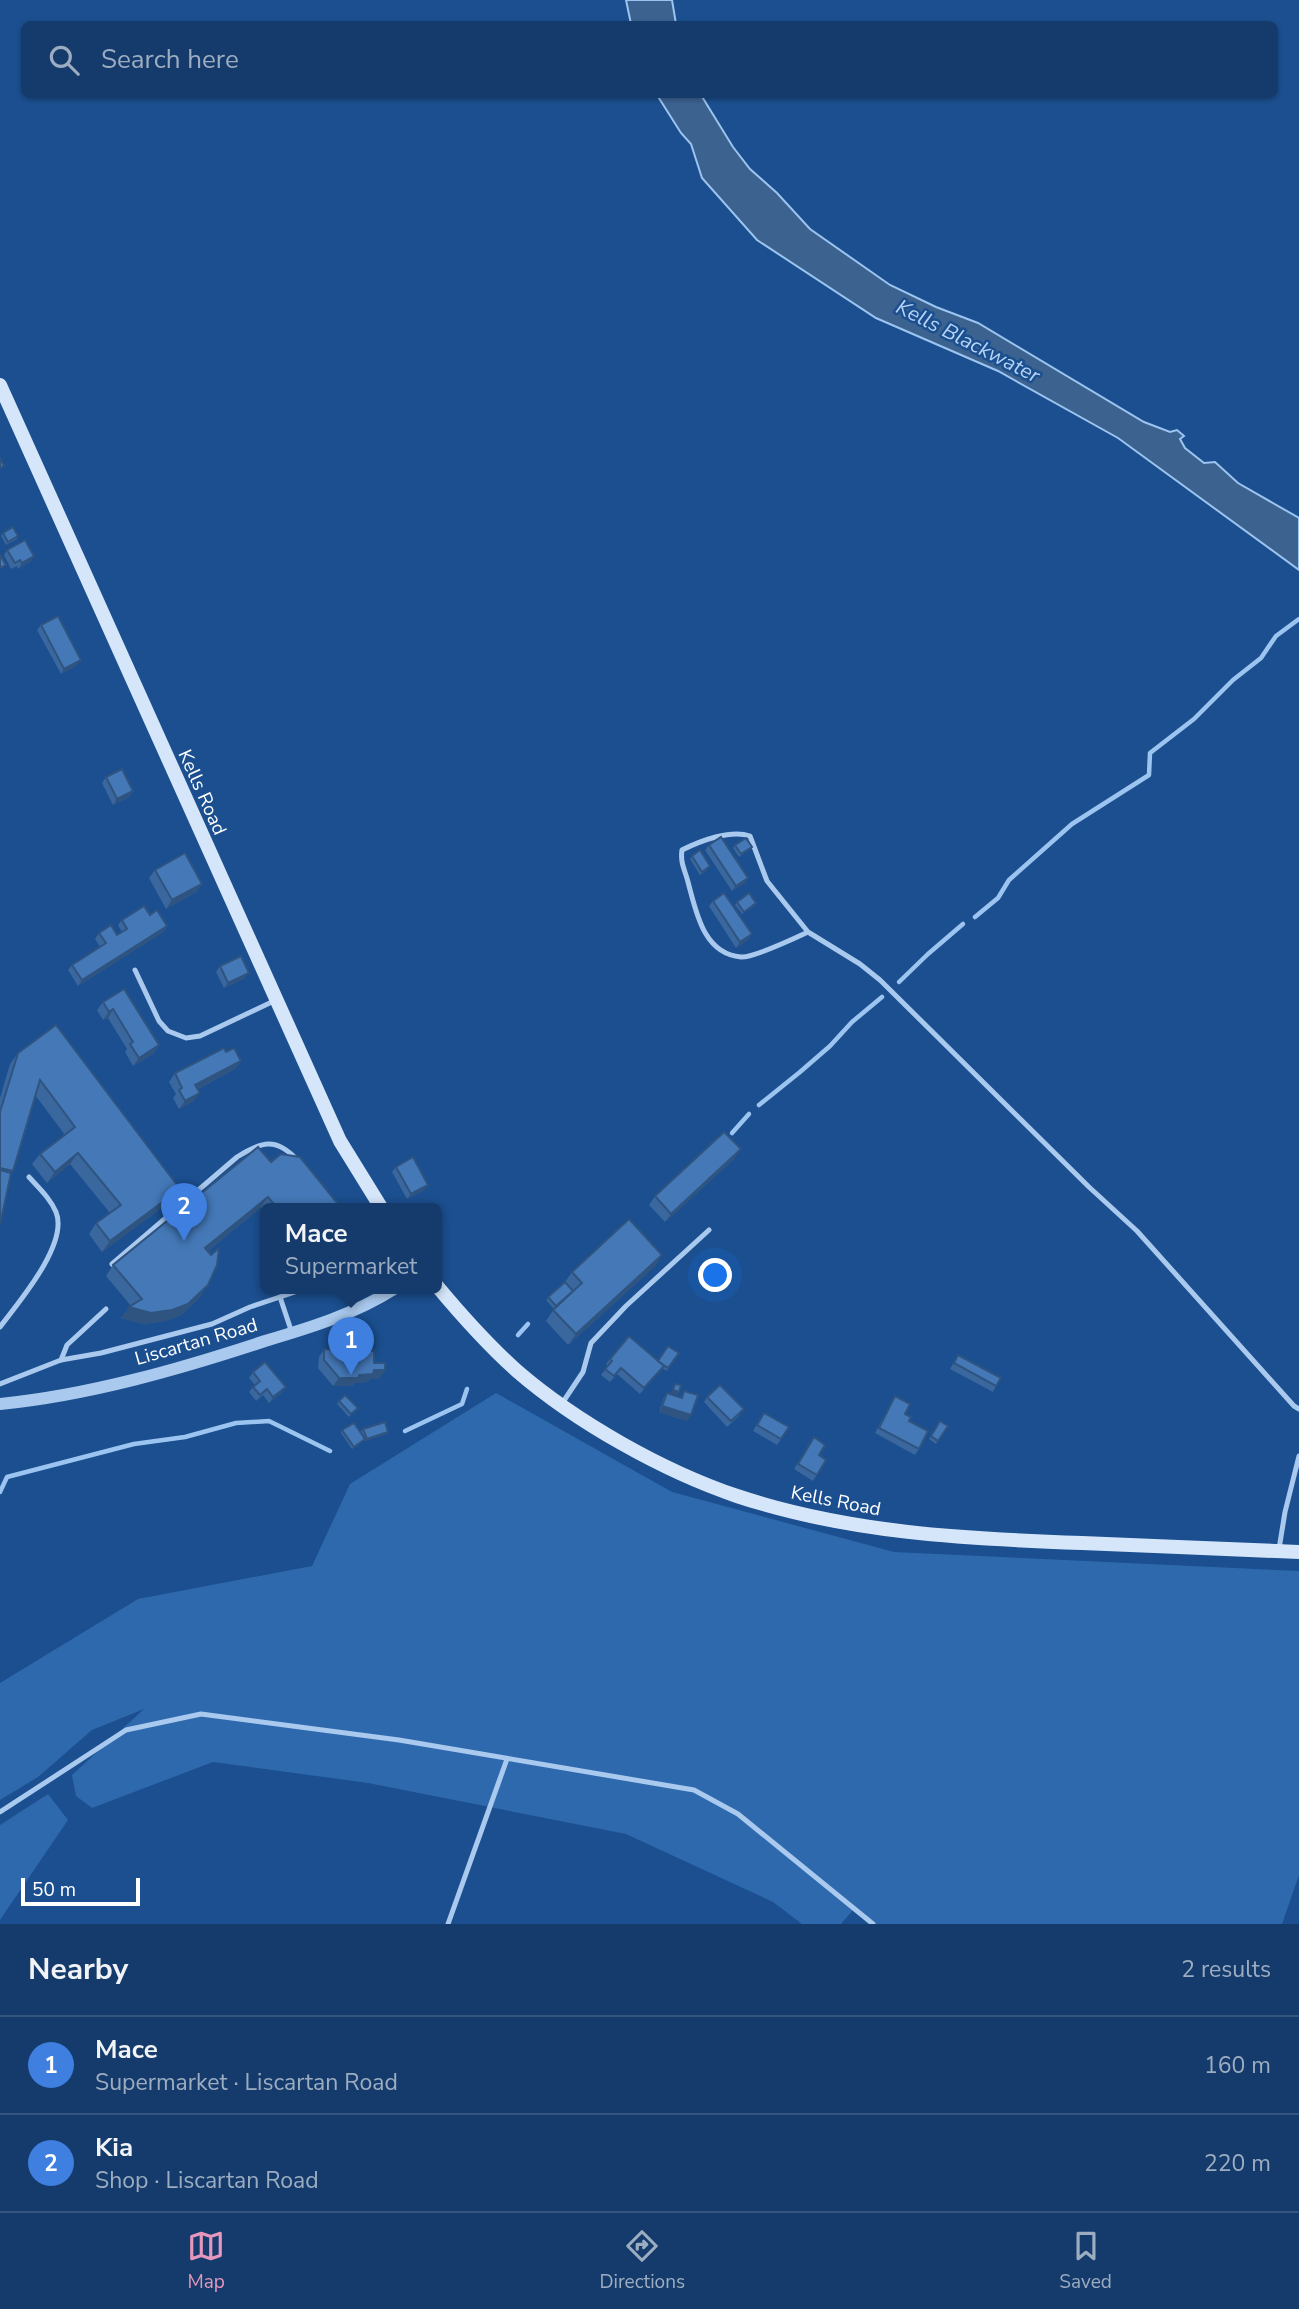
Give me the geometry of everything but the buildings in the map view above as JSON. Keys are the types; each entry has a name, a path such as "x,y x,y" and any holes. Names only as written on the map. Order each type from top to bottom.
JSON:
{"main road":[{"name":"Kells Road","path":"0,385 340,1141 378,1203"},
{"name":"Kells Road","path":"442,1292 463,1317 517,1370 561,1405 603,1432 689,1476 736,1495 836,1521 883,1529 996,1540 1299,1552"}],"street":[{"name":"Liscartan Road","path":"0,1404 91,1389 163,1371 292,1333 386,1294"}],"lane":[{"path":"808,932 743,957 724,952 706,935 694,913 680,862 682,850 732,834 743,833 751,836 767,881 808,932 860,964 880,980 1137,1231 1299,1409"},
{"path":"135,970 159,1021 168,1031 186,1038 200,1036 276,1000"},
{"path":"112,1264 228,1165 258,1144 288,1149 305,1169"},
{"path":"0,1327 51,1253 57,1233 57,1214 45,1194 29,1177"},
{"path":"561,1405 583,1372 591,1343 626,1306 709,1230"},
{"path":"0,1384 61,1360 101,1353 212,1324 289,1294"},
{"path":"280,1297 292,1333"},
{"path":"61,1360 67,1345 106,1310"},
{"path":"1279,1552 1285,1512 1299,1456"},
{"path":"0,1812 125,1730 201,1714 399,1740 694,1790 738,1814 873,1924"},
{"path":"448,1924 506,1759"}],"shaded area":[{"path":"496,1393 672,1492 894,1552 1299,1571 1299,1875 1282,1924 875,1924 853,1910 841,1924 802,1924 773,1902 626,1834 368,1783 213,1762 92,1808 76,1796 72,1775 144,1709 92,1730 38,1777 0,1800 0,1683 138,1599 312,1566 350,1484"},
{"path":"48,1794 68,1820 0,1920 0,1825"}],"water":[{"path":"626,0 672,0 676,21 630,21"},
{"name":"Kells Blackwater","path":"659,98 703,98 750,169 777,193 810,229 890,285 978,323 1144,422 1170,432 1177,430 1184,436 1180,439 1185,448 1204,463 1215,462 1238,483 1299,518 1299,570 1118,438 998,371 876,318 757,240 702,178 691,144"}],"waterway":[{"path":"975,917 998,898 1009,880 1072,824 1149,775 1150,753 1194,719 1233,680 1261,658 1276,636 1299,619"},
{"path":"899,982 963,924"},
{"path":"759,1105 830,1046 852,1022 882,997"},
{"path":"732,1133 749,1114"},
{"path":"518,1335 528,1324"},
{"path":"405,1431 462,1404 467,1389"},
{"path":"0,1492 7,1477 134,1444 185,1437 236,1423 269,1421 330,1451"}],"place":[{"name":"Kia","path":"184,1241"},
{"name":"Mace","path":"351,1375"}]}
